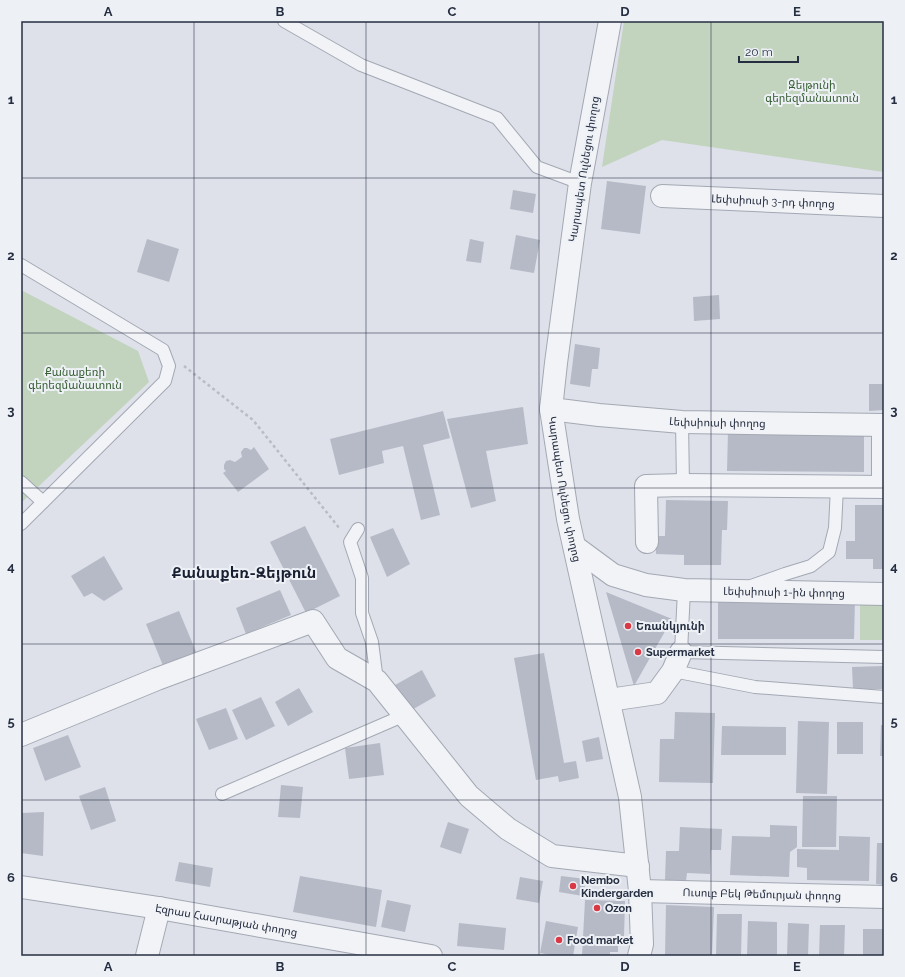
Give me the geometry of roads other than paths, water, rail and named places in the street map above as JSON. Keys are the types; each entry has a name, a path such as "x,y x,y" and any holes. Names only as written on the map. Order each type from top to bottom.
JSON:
{"street":[{"name":"Կարապետ Ուլնեցու փողոց","path":"610,21 580,183 551,409 568,518 630,796 640,891 642,944 639,956"},
{"name":"Լեփսիուսի 3-րդ փողոց","path":"662,196 884,206"},
{"name":"Լեփսիուսի փողոց","path":"551,409 682,422 881,425"},
{"path":"646,542 646,486 881,487"},
{"name":"Լեփսիուսի 1-ին փողոց","path":"574,547 613,575 646,585 684,590 884,594"},
{"path":"21,735 157,678 313,622 337,658 377,681 470,796 508,829 552,856 638,866"},
{"path":"609,700 657,693 677,661"},
{"name":"Էզրաս Հասրաթյան փողոց","path":"21,887 158,912 423,955"},
{"name":"Ուսուբ Բեկ Թեմուրյան փողոց","path":"640,891 884,897"},
{"name":"Էզրաս Հասրաթյան փողոց","path":"21,894 158,912 373,956"},
{"path":"147,956 158,912"}],"lane":[{"path":"284,21 361,65 497,118 537,167 580,183"},
{"path":"21,265 163,350 169,366 165,381 21,524"},
{"path":"682,422 683,485"},
{"path":"881,425 881,487"},
{"path":"21,482 43,502"},
{"path":"736,591 811,566 830,552 835,528 837,487"},
{"path":"358,529 350,542 362,578 362,613 372,642 377,681"},
{"path":"677,661 684,590"},
{"path":"677,661 884,656"},
{"path":"677,661 755,687 884,697"},
{"path":"222,794 405,715"}],"place":[{"name":"Եռանկյունի","path":"628,626"},
{"name":"Supermarket","path":"638,652"},
{"name":"Nembo Kindergarden","path":"573,886"},
{"name":"Ozon","path":"597,908"},
{"name":"Food market","path":"559,940"}],"district":[{"name":"Քանաքեռ-Զեյթուն","path":"244,573"}],"park label":[{"name":"Զեյթունի գերեզմանատուն","path":"812,91"},
{"name":"Քանաքեռի գերեզմանատուն","path":"75,378"}]}
